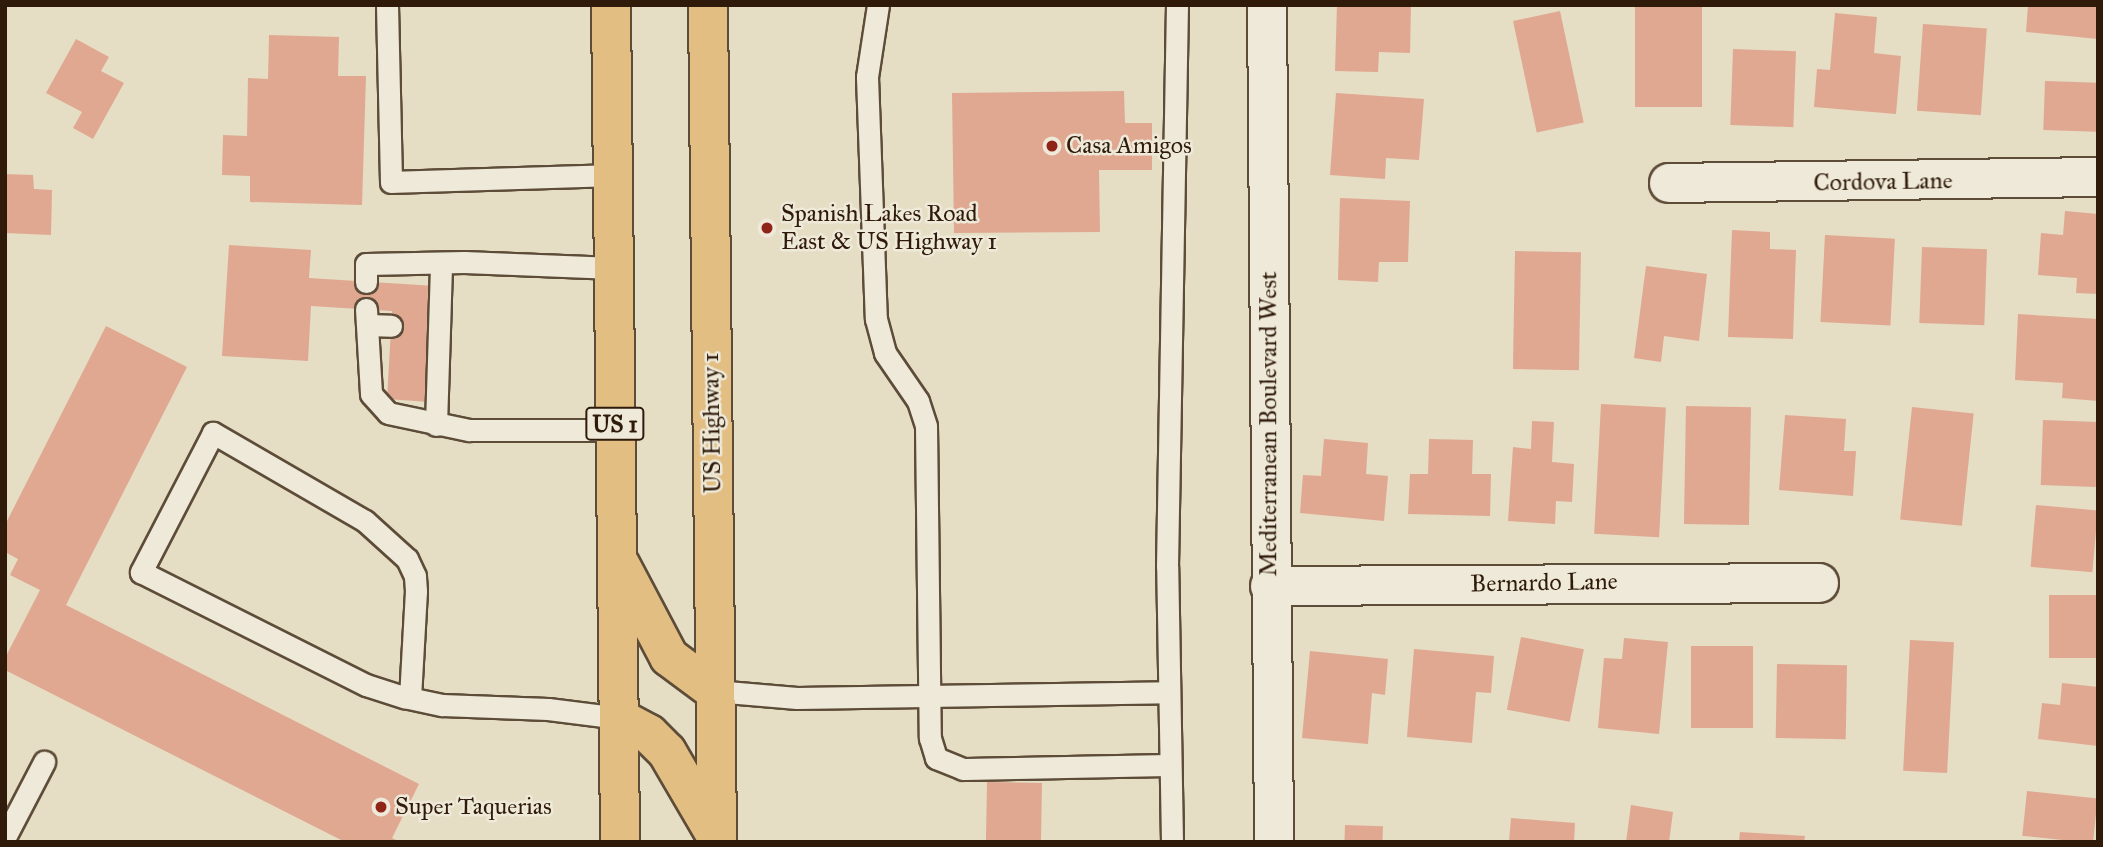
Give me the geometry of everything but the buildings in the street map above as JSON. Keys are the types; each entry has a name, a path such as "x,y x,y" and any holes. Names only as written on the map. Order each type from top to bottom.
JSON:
{"main road":[{"name":"US 1","path":"611,5 620,842"},
{"name":"US Highway 1","path":"708,5 717,840"},
{"path":"617,559 668,657 715,691"},
{"path":"619,718 649,734 667,752 717,840"}],"street":[{"name":"Mediterranean Boulevard West","path":"1267,5 1274,842"},
{"name":"Cordova Lane","path":"1669,183 2098,177"},
{"name":"Bernardo Lane","path":"1270,586 1819,583"}],"lane":[{"path":"387,5 391,181 613,175"},
{"path":"878,5 867,77 876,319 885,353 918,401 926,426 930,738 936,758 963,769 1170,765"},
{"path":"1172,842 1167,566 1177,5"},
{"path":"366,282 366,264 441,263 614,268"},
{"path":"436,425 434,367 441,263"},
{"path":"391,326 367,317 379,367 371,394 388,412 436,425 470,430 615,429"},
{"path":"410,698 416,592 415,576 407,559 365,521 213,433 141,572 366,685 410,698 442,705 548,709 619,718"},
{"path":"715,691 797,698 1169,692"},
{"path":"5,837 44,762"}],"place":[{"name":"Casa Amigos","path":"1052,146"},
{"name":"Spanish Lakes Road East & US Highway 1","path":"767,228"},
{"name":"Super Taquerias","path":"381,807"}]}
